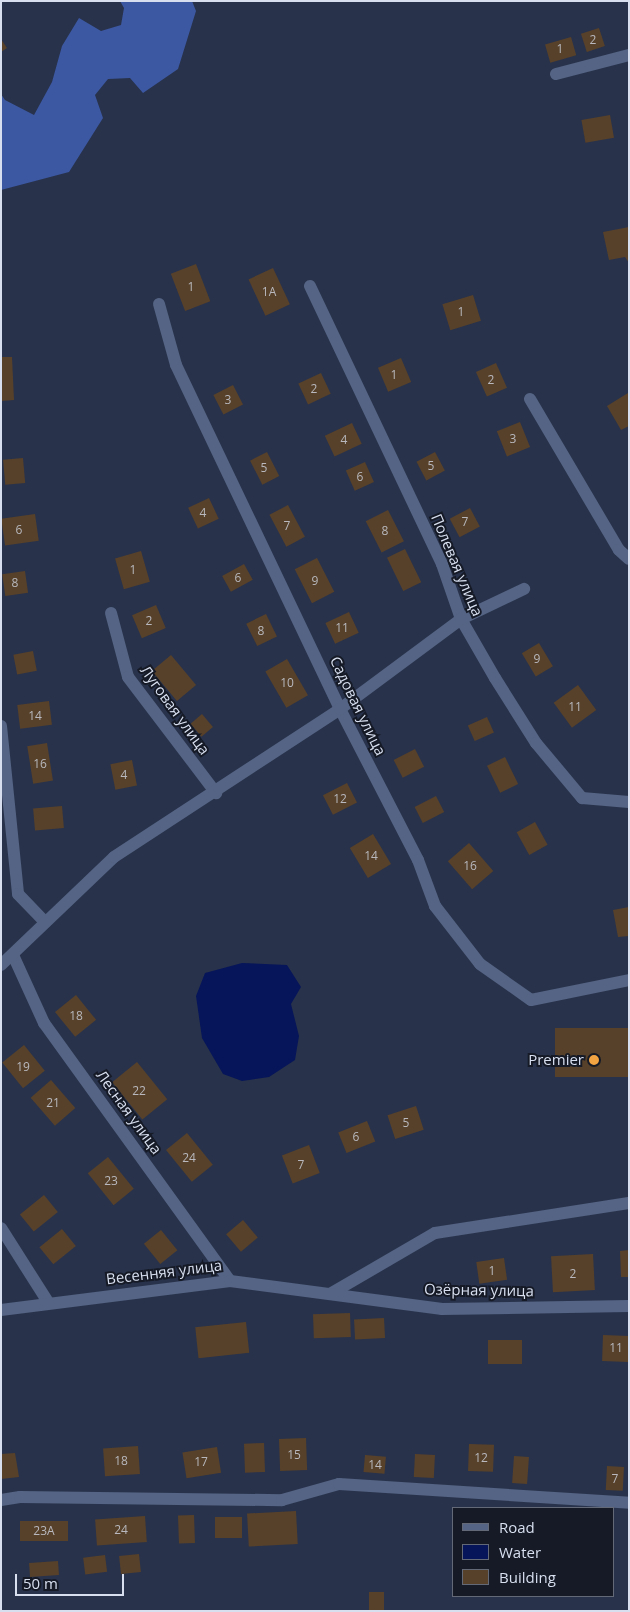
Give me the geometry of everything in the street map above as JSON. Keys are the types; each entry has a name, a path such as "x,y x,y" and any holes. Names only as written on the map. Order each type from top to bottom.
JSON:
{"street":[{"path":"556,74 629,55"},
{"name":"Полевая улица","path":"310,286 442,564 461,619 536,743 582,798 629,802"},
{"name":"Садовая улица","path":"159,304 176,365 340,709 418,860 435,906 480,964 531,1000 629,980"},
{"path":"530,399 619,550 629,558"},
{"path":"1,965 114,858 216,793 340,709 461,619 524,589"},
{"name":"Луговая улица","path":"111,613 128,676 216,793"},
{"path":"1,726 18,894 45,922"},
{"name":"Лесная улица","path":"13,955 44,1024 230,1281"},
{"path":"330,1294 435,1233 629,1203"},
{"path":"1,1228 48,1302"},
{"name":"Весенняя улица","path":"1,1310 48,1302 230,1281 330,1294"},
{"name":"Озёрная улица","path":"330,1294 442,1309 629,1306"},
{"path":"1,1500 20,1497 282,1500 339,1484 629,1504"}],"shaded area":[{"path":"120,1 192,1 196,11 178,69 143,93 130,78 108,79 95,95 103,118 69,172 1,190 1,94 5,100 34,115 52,82 62,46 79,18 101,31 121,25 124,8"}],"water":[{"path":"242,963 287,965 301,987 291,1004 299,1036 295,1060 269,1077 242,1081 223,1074 202,1038 196,996 205,973"}],"building":[{"path":"599,28 605,46 587,52 581,34"},
{"path":"571,37 576,55 550,63 545,44"},
{"path":"1,39 7,48 1,52"},
{"path":"610,115 614,138 585,143 581,120"},
{"path":"629,227 629,263 625,257 609,260 603,232"},
{"path":"196,264 210,301 185,311 171,274"},
{"path":"273,268 290,304 265,316 249,279"},
{"path":"473,295 481,321 450,330 442,304"},
{"path":"1,357 12,357 14,400 1,401"},
{"path":"401,358 411,382 388,392 378,368"},
{"path":"496,363 507,388 487,397 476,372"},
{"path":"321,373 331,394 308,404 298,384"},
{"path":"233,385 243,405 223,415 213,395"},
{"path":"628,393 629,426 621,430 607,406"},
{"path":"520,422 530,447 507,456 497,431"},
{"path":"352,423 362,444 335,457 325,436"},
{"path":"267,452 279,476 262,485 250,461"},
{"path":"435,452 445,471 426,480 416,462"},
{"path":"23,458 25,483 5,485 3,460"},
{"path":"365,462 374,482 355,491 346,471"},
{"path":"209,498 219,519 198,529 188,508"},
{"path":"288,505 305,537 286,547 269,515"},
{"path":"470,508 480,527 460,537 450,519"},
{"path":"388,510 404,541 382,553 366,521"},
{"path":"35,514 39,541 5,545 1,519"},
{"path":"405,549 421,582 403,591 387,558"},
{"path":"141,551 150,582 124,589 115,558"},
{"path":"317,558 334,592 312,603 295,569"},
{"path":"244,564 253,580 231,592 222,576"},
{"path":"25,571 28,593 5,596 2,574"},
{"path":"156,605 166,628 142,638 132,615"},
{"path":"349,612 359,633 335,644 325,623"},
{"path":"266,614 277,636 257,646 246,624"},
{"path":"539,643 553,666 536,676 522,653"},
{"path":"33,651 37,671 17,674 13,655"},
{"path":"171,655 196,685 177,701 152,671"},
{"path":"287,659 308,695 286,708 265,672"},
{"path":"578,685 596,710 572,728 554,703"},
{"path":"49,701 52,725 20,729 17,705"},
{"path":"202,714 213,727 201,737 191,724"},
{"path":"487,717 494,733 475,741 468,726"},
{"path":"47,743 53,781 33,784 27,746"},
{"path":"415,749 424,767 403,778 394,760"},
{"path":"505,757 518,784 500,793 487,766"},
{"path":"132,760 137,786 115,790 110,764"},
{"path":"347,783 357,803 333,815 323,795"},
{"path":"436,796 444,812 423,823 415,807"},
{"path":"62,806 64,828 35,830 33,809"},
{"path":"535,822 548,845 529,855 517,832"},
{"path":"373,834 391,864 368,878 350,848"},
{"path":"469,843 493,871 472,889 448,861"},
{"path":"629,907 629,936 618,937 613,910"},
{"path":"76,995 96,1020 75,1037 55,1012"},
{"name":"Premier","path":"555,1028 629,1028 629,1077 555,1077"},
{"path":"24,1045 45,1071 23,1088 2,1063"},
{"path":"137,1062 167,1099 142,1119 112,1082"},
{"path":"51,1080 75,1108 55,1126 31,1098"},
{"path":"416,1106 424,1130 395,1139 387,1115"},
{"path":"367,1121 375,1141 346,1153 338,1133"},
{"path":"187,1133 213,1165 192,1182 166,1150"},
{"path":"309,1145 320,1173 293,1183 282,1155"},
{"path":"108,1157 134,1189 114,1205 88,1173"},
{"path":"44,1195 58,1212 34,1232 20,1215"},
{"path":"243,1220 258,1238 241,1252 226,1234"},
{"path":"62,1229 76,1246 53,1264 39,1247"},
{"path":"161,1230 177,1250 160,1264 144,1244"},
{"path":"629,1250 629,1277 621,1277 620,1251"},
{"path":"593,1254 595,1290 553,1292 551,1256"},
{"path":"504,1258 507,1280 479,1284 476,1262"},
{"path":"350,1313 351,1337 314,1338 313,1314"},
{"path":"384,1318 385,1338 355,1340 354,1320"},
{"path":"246,1322 249,1353 199,1358 195,1327"},
{"path":"603,1335 629,1336 628,1362 602,1361"},
{"path":"488,1340 522,1340 522,1364 488,1364"},
{"path":"306,1438 307,1470 280,1471 279,1439"},
{"path":"264,1443 265,1472 245,1473 244,1444"},
{"path":"469,1444 494,1445 493,1472 468,1471"},
{"path":"138,1446 140,1474 105,1476 103,1448"},
{"path":"217,1447 221,1473 186,1478 182,1452"},
{"path":"15,1453 19,1477 1,1479 1,1454"},
{"path":"415,1454 435,1455 434,1478 414,1477"},
{"path":"365,1455 386,1457 384,1474 364,1472"},
{"path":"514,1456 529,1457 527,1484 512,1483"},
{"path":"607,1466 624,1467 623,1491 606,1490"},
{"path":"296,1511 298,1544 249,1547 247,1514"},
{"path":"194,1515 195,1543 179,1544 178,1516"},
{"path":"145,1516 147,1542 97,1545 95,1519"},
{"path":"215,1517 242,1517 242,1538 215,1538"},
{"path":"20,1521 68,1521 68,1541 20,1541"},
{"path":"139,1554 141,1572 121,1574 119,1556"},
{"path":"105,1555 107,1572 85,1575 83,1558"},
{"path":"58,1561 59,1575 30,1577 29,1563"},
{"path":"369,1592 384,1592 384,1611 369,1611"}],"place":[{"name":"Premier","path":"594,1060"}]}
